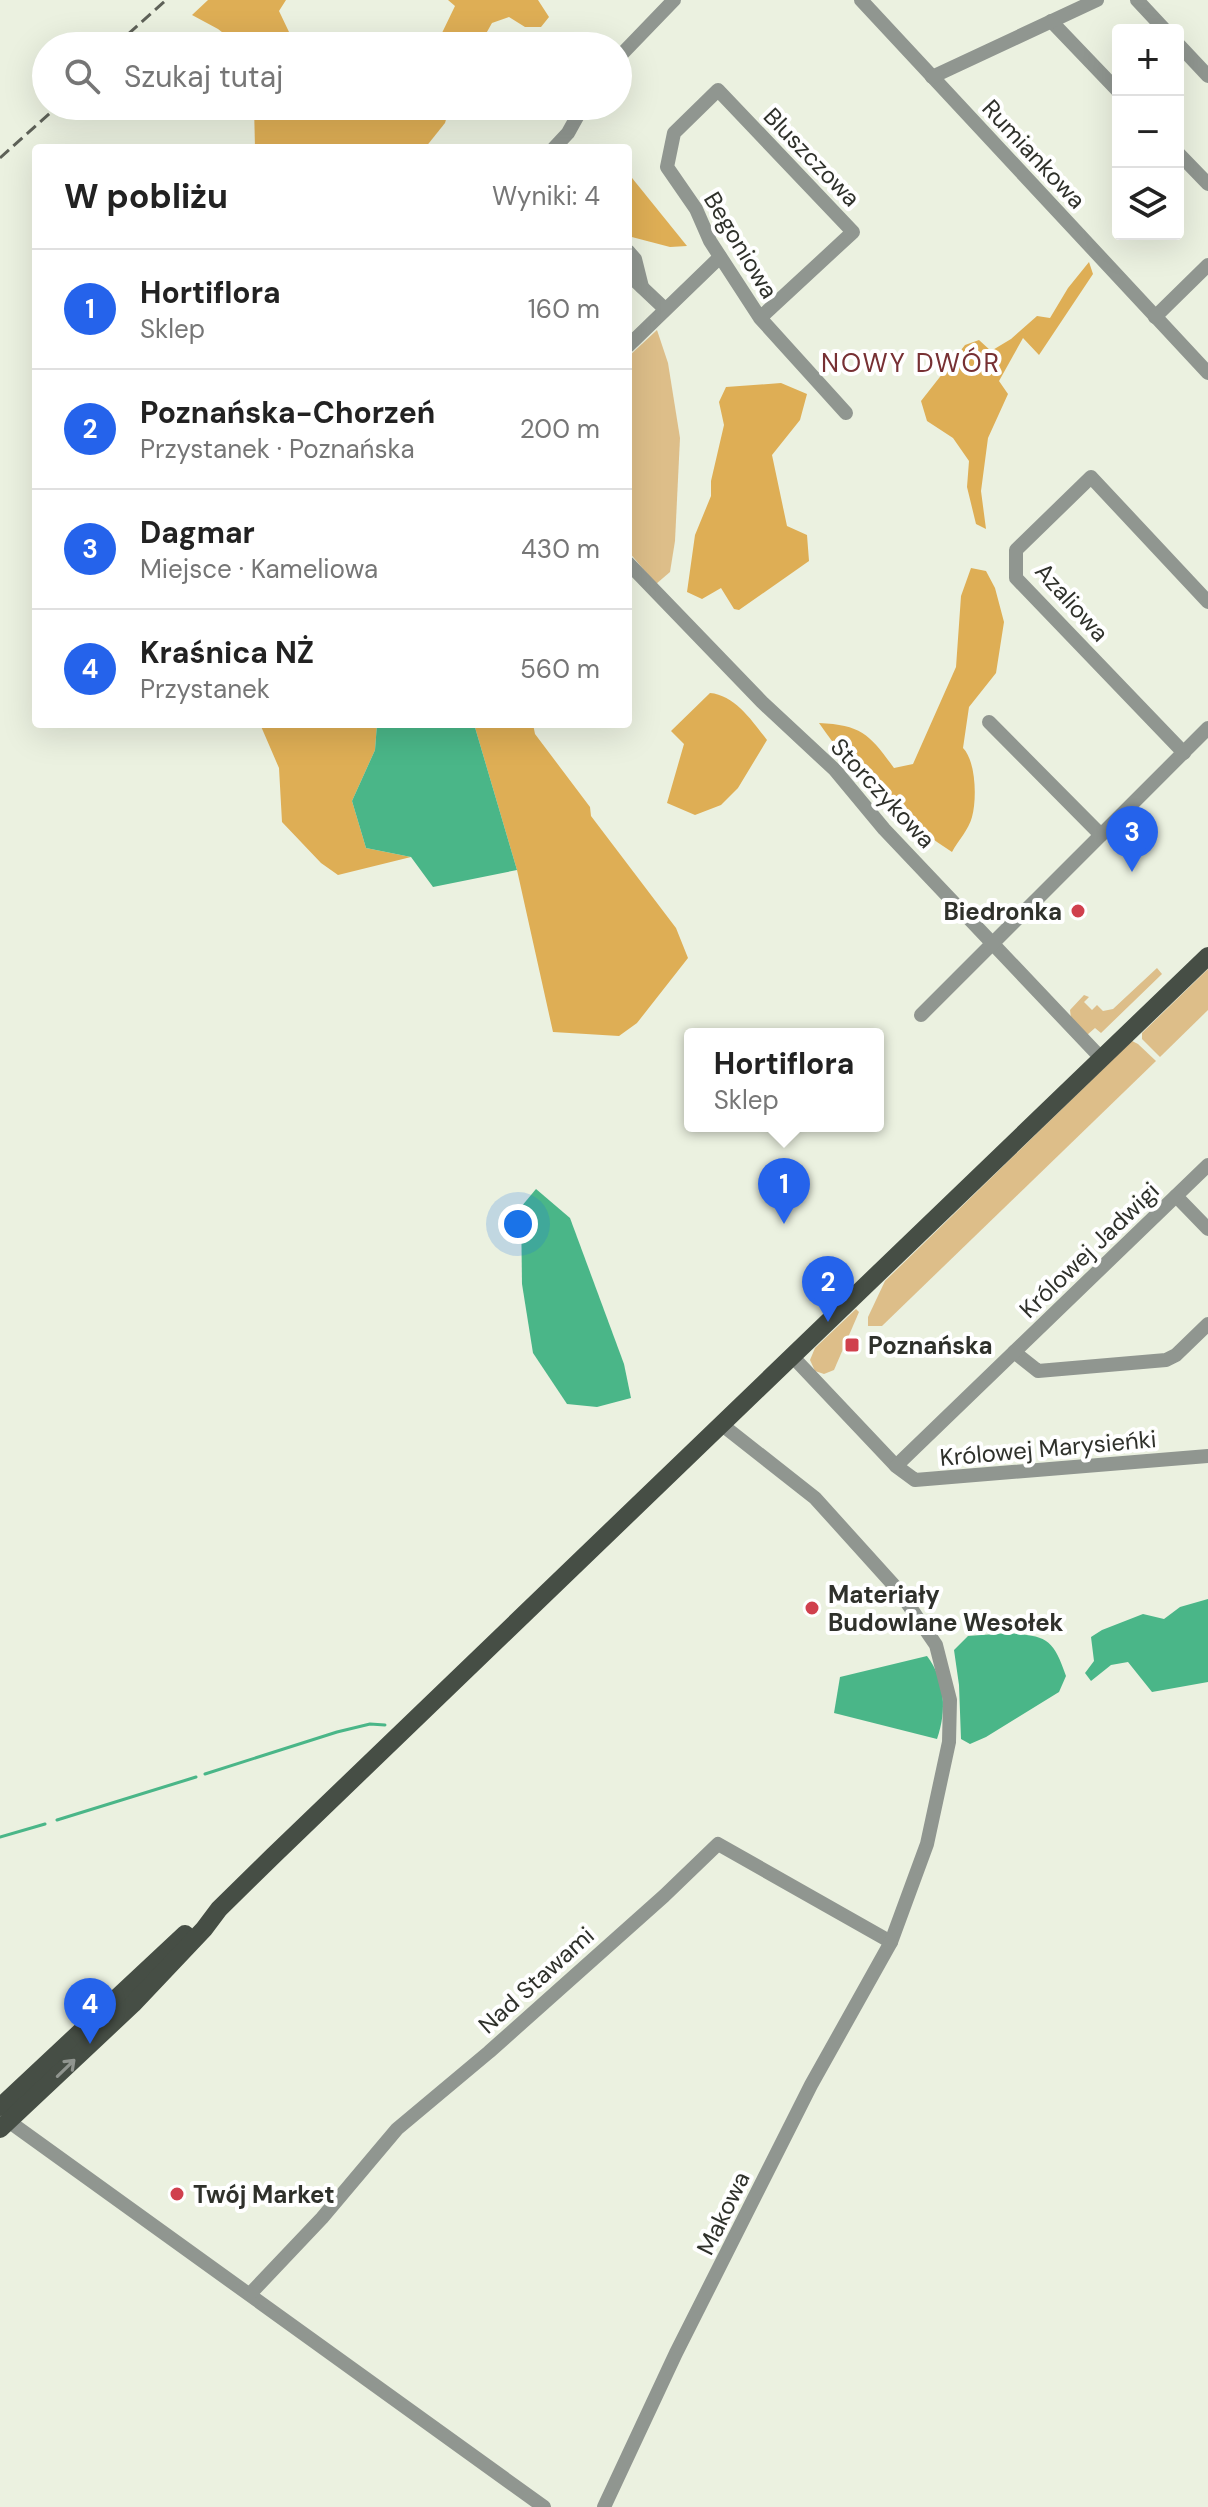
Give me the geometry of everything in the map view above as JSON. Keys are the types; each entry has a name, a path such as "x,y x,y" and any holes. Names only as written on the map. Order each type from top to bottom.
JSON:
{"main road":[{"path":"2,2118 138,1975 199,1922 219,1909 1208,956"}],"street":[{"path":"632,44 674,0"},
{"name":"Rumiankowa","path":"861,0 1208,373"},
{"path":"932,77 1097,0"},
{"path":"1137,0 1159,24"},
{"path":"1051,21 1112,85"},
{"path":"1184,50 1208,76"},
{"name":"Begoniowa","path":"718,90 674,133 667,167 696,209 710,241 760,318 846,413"},
{"name":"Bluszczowa","path":"718,90 853,232 760,318"},
{"path":"558,144 575,120"},
{"path":"568,133 572,144"},
{"path":"1184,159 1208,184"},
{"path":"632,256 642,287"},
{"path":"632,342 720,257"},
{"path":"1155,317 1208,265"},
{"path":"632,278 665,309"},
{"name":"Azaliowa","path":"1184,753 1016,578 1016,550 1091,477 1208,602"},
{"name":"Storczykowa","path":"632,567 766,705 835,770 884,829 1101,1058"},
{"path":"989,722 1101,835"},
{"path":"921,1015 1208,728"},
{"name":"Królowej Jadwigi","path":"896,1466 1208,1165"},
{"path":"1176,1196 1208,1229"},
{"path":"1014,1352 1038,1371 1166,1360 1176,1355 1208,1324"},
{"path":"792,1356 896,1466"},
{"name":"Makowa","path":"604,2507 676,2353 811,2085 891,1942 927,1844 949,1742 950,1700 936,1645 899,1591 815,1498 721,1424"},
{"name":"Królowej Marysieńki","path":"896,1466 908,1477 921,1481 1208,1456"},
{"name":"Nad Stawami","path":"250,2294 322,2218 397,2129 489,2052 718,1844 891,1942"},
{"path":"2,2118 544,2507"}],"shaded area":[{"path":"208,0 286,0 279,11 289,32 222,32 192,15"},
{"path":"448,0 538,0 549,17 541,27 525,27 509,17 492,23 487,32 442,32 455,6"},
{"path":"254,120 446,120 428,144 255,144"},
{"path":"632,178 687,246 670,247 632,237"},
{"path":"1089,262 1093,274 1039,355 1023,338 999,381 1008,394 988,438 981,491 986,529 976,524 967,487 969,461 953,438 927,421 921,401 965,345 979,340 991,351 1011,339 1037,316 1050,318"},
{"path":"657,330 668,363 680,438 675,541 670,572 656,584 632,556 632,353"},
{"path":"781,383 807,394 800,420 772,455 787,526 807,535 809,561 739,610 734,609 721,588 702,599 687,592 695,535 711,496 711,481 724,425 719,402 726,387"},
{"path":"971,568 986,571 995,588 1004,622 996,673 969,707 963,748 973,771 974,809 968,826 952,852 914,825 879,794 847,760 819,723 845,726 864,734 894,768 913,764 956,667 961,596"},
{"path":"710,693 735,704 767,740 738,788 721,805 695,815 667,803 684,744 671,731"},
{"path":"262,728 377,728 375,750 352,801 366,848 411,857 338,875 321,863 282,822 279,768"},
{"path":"377,728 475,728 517,870 433,887 411,857 366,848 352,801 375,750"},
{"path":"475,728 534,728 535,734 590,807 591,816 676,928 688,958 637,1023 619,1036 553,1032 517,870"},
{"path":"1157,968 1162,974 1101,1033 1095,1028 1087,1035 1071,1018 1070,1010 1084,995 1089,997 1084,1002 1092,1010 1097,1005 1103,1011 1113,1009"},
{"path":"1208,969 1208,1010 1160,1057 1142,1039 1142,1033"},
{"path":"1132,1041 1156,1061 882,1326 868,1326 868,1317 885,1281"},
{"path":"536,1189 570,1218 624,1364 631,1398 597,1407 567,1404 533,1353 522,1284 521,1207"},
{"path":"856,1309 859,1312 834,1370 824,1374 815,1371 810,1360 815,1348"},
{"path":"1208,1599 1208,1682 1152,1692 1128,1662 1111,1665 1091,1681 1085,1673 1094,1661 1091,1637 1102,1630 1143,1614 1164,1619 1180,1607"},
{"path":"1008,1633 1047,1641 1057,1654 1066,1676 1059,1692 970,1744 961,1739 954,1650 968,1636"},
{"path":"927,1656 941,1685 943,1706 937,1739 834,1713 840,1677"}],"waterway":[{"path":"205,1774 337,1732 370,1724 385,1725"},
{"path":"57,1820 196,1777"},
{"path":"0,1837 45,1824"}],"railway":[{"path":"131,32 166,0"},
{"path":"0,158 42,120"}],"place":[{"name":"Dagmar","path":"1132,872"},
{"name":"Biedronka","path":"1078,911"},
{"name":"Hortiflora","path":"784,1224"},
{"name":"Poznańska-Chorzeń","path":"828,1322"},
{"name":"Poznańska","path":"852,1345"},
{"name":"Materiały Budowlane Wesołek","path":"812,1608"},
{"name":"Kraśnica NŻ","path":"90,2044"},
{"name":"Twój Market","path":"177,2194"}],"district":[{"name":"NOWY DWÓR","path":"911,363"}]}
